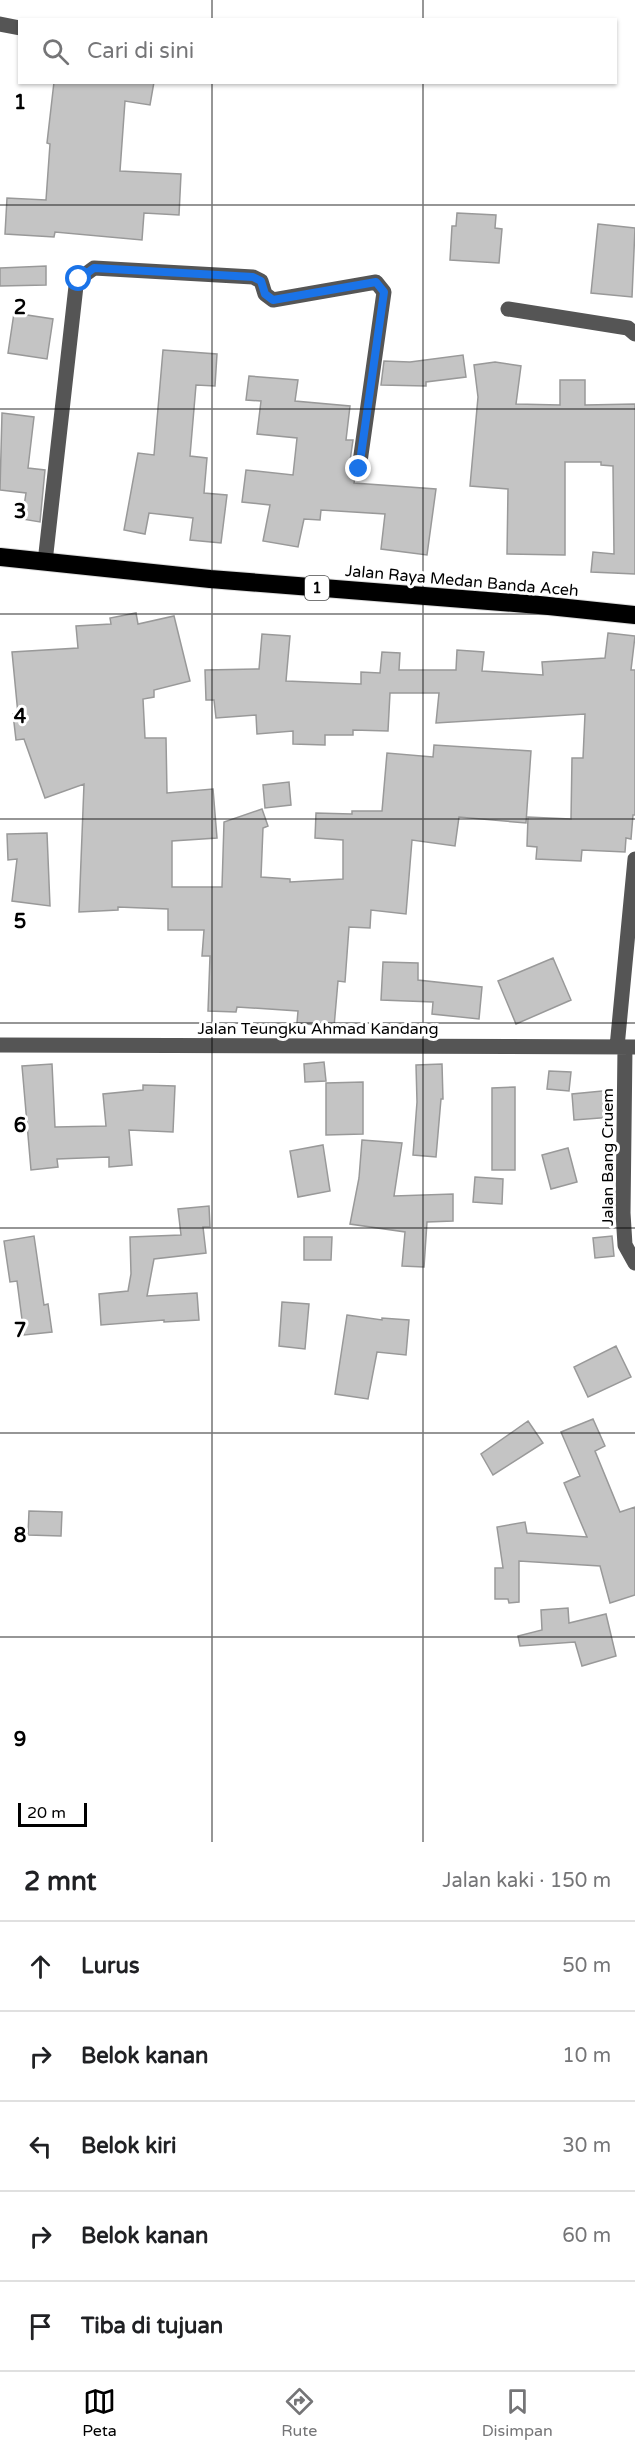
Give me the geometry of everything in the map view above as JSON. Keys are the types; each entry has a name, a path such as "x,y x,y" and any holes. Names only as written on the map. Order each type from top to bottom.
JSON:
{"highway":[{"name":"Jalan Raya Medan Banda Aceh","path":"0,557 210,579 539,605 635,615"}],"street":[{"path":"0,24 18,28"},
{"path":"45,562 76,286 79,279 94,268 253,277 261,281 265,294 273,300 376,282 384,292 359,469"},
{"path":"508,309 627,328 635,334"},
{"name":"Jalan Bang Cruem","path":"635,859 626,1047 623,1213 625,1245 635,1263"},
{"name":"Jalan Teungku Ahmad Kandang","path":"0,1045 626,1047"}],"building":[{"path":"54,84 154,84 150,105 125,101 120,171 181,174 179,215 144,213 142,240 55,232 54,237 5,234 7,198 46,200 50,144 47,143"},
{"path":"457,213 496,215 495,228 502,229 499,263 450,260 452,226 456,226"},
{"path":"598,224 635,228 632,297 591,293"},
{"path":"46,266 46,285 0,286 0,268"},
{"path":"14,313 53,319 47,359 8,353"},
{"path":"163,350 217,354 215,386 196,385 190,456 207,458 204,493 227,495 221,543 190,540 193,518 149,513 145,534 124,530 138,453 154,455"},
{"path":"463,355 466,377 426,382 426,386 381,385 384,361 410,362"},
{"path":"495,362 521,366 516,404 560,405 560,380 585,380 585,405 635,404 635,574 591,572 593,552 614,554 613,466 601,465 601,462 565,462 565,555 507,554 508,489 470,486 478,397 474,365"},
{"path":"249,376 298,380 295,401 350,406 346,440 353,440 349,468 355,478 354,483 436,489 427,555 381,549 385,514 321,510 320,520 304,519 298,547 263,541 270,505 242,502 246,470 293,475 297,438 257,434 261,401 246,400"},
{"path":"2,413 34,417 28,468 45,470 40,522 22,519 26,493 0,490"},
{"path":"136,613 138,624 174,616 190,681 154,690 154,697 143,699 145,738 166,738 167,793 213,789 217,838 172,841 172,887 222,887 224,822 262,809 268,826 263,828 261,877 290,879 290,882 343,879 343,840 315,838 316,813 352,814 352,811 382,811 387,753 433,757 434,745 531,751 526,823 459,817 455,846 412,840 406,914 371,910 370,928 349,927 345,982 338,981 334,1027 297,1023 298,1011 237,1007 236,1012 208,1011 210,956 202,956 204,930 168,930 168,909 118,907 118,910 79,912 84,784 45,798 24,739 16,740 13,714 18,714 12,652 78,648 76,626 111,624 110,618"},
{"path":"608,633 635,636 631,670 635,670 635,815 633,815 631,839 626,838 625,852 582,850 581,861 536,859 537,847 527,846 528,817 571,819 572,758 583,758 585,714 436,723 439,693 390,693 388,731 353,730 353,735 325,735 325,745 293,744 293,731 257,734 256,715 216,718 214,700 206,700 205,670 259,669 262,634 290,636 286,681 361,684 361,672 380,673 382,652 400,653 399,670 456,670 457,650 484,652 482,671 543,675 542,662 605,658"},
{"path":"289,782 291,805 265,808 263,785"},
{"path":"47,833 50,906 12,901 17,859 8,860 7,834"},
{"path":"553,958 571,1000 516,1024 498,981"},
{"path":"383,962 418,963 418,980 482,987 479,1019 432,1014 433,1002 381,1000"},
{"path":"324,1062 326,1081 305,1082 304,1064"},
{"path":"52,1064 55,1127 106,1126 103,1094 143,1090 143,1085 175,1086 173,1132 129,1130 132,1165 109,1167 109,1157 57,1159 58,1167 31,1170 22,1066"},
{"path":"442,1064 443,1099 441,1099 436,1157 413,1155 417,1102 416,1065"},
{"path":"549,1071 571,1072 569,1091 547,1089"},
{"path":"363,1082 363,1134 326,1135 326,1083"},
{"path":"515,1087 515,1170 492,1170 492,1088"},
{"path":"612,1090 613,1117 574,1120 572,1094"},
{"path":"362,1140 402,1143 394,1196 453,1194 453,1221 427,1222 424,1267 402,1266 405,1232 350,1224 359,1178"},
{"path":"323,1145 330,1191 298,1197 290,1151"},
{"path":"568,1148 577,1182 551,1189 542,1155"},
{"path":"475,1177 503,1179 502,1204 473,1202"},
{"path":"209,1206 210,1227 203,1227 206,1253 154,1259 147,1296 197,1293 199,1320 101,1325 99,1294 128,1291 131,1274 130,1237 181,1235 178,1209"},
{"path":"34,1236 44,1305 48,1304 52,1332 24,1335 17,1281 10,1282 4,1241"},
{"path":"612,1236 614,1256 595,1258 593,1238"},
{"path":"304,1237 332,1237 331,1260 304,1260"},
{"path":"282,1302 309,1304 305,1349 279,1346"},
{"path":"347,1315 382,1320 382,1318 409,1320 406,1355 377,1352 368,1399 335,1394"},
{"path":"616,1346 631,1377 588,1397 574,1367"},
{"path":"593,1419 605,1446 595,1451 620,1512 635,1507 635,1595 610,1603 600,1566 519,1561 519,1602 509,1603 508,1599 495,1599 495,1568 503,1568 497,1527 525,1522 527,1533 587,1537 564,1483 580,1476 561,1432"},
{"path":"528,1421 543,1443 493,1475 481,1454"},
{"path":"29,1511 62,1512 61,1536 28,1535"},
{"path":"568,1608 569,1623 606,1614 616,1656 582,1666 575,1642 520,1646 518,1636 542,1630 541,1610"}],"route":[{"path":"79,279 94,268 253,277 261,281 265,294 273,300 371,280 376,282 384,292 359,469"}]}
